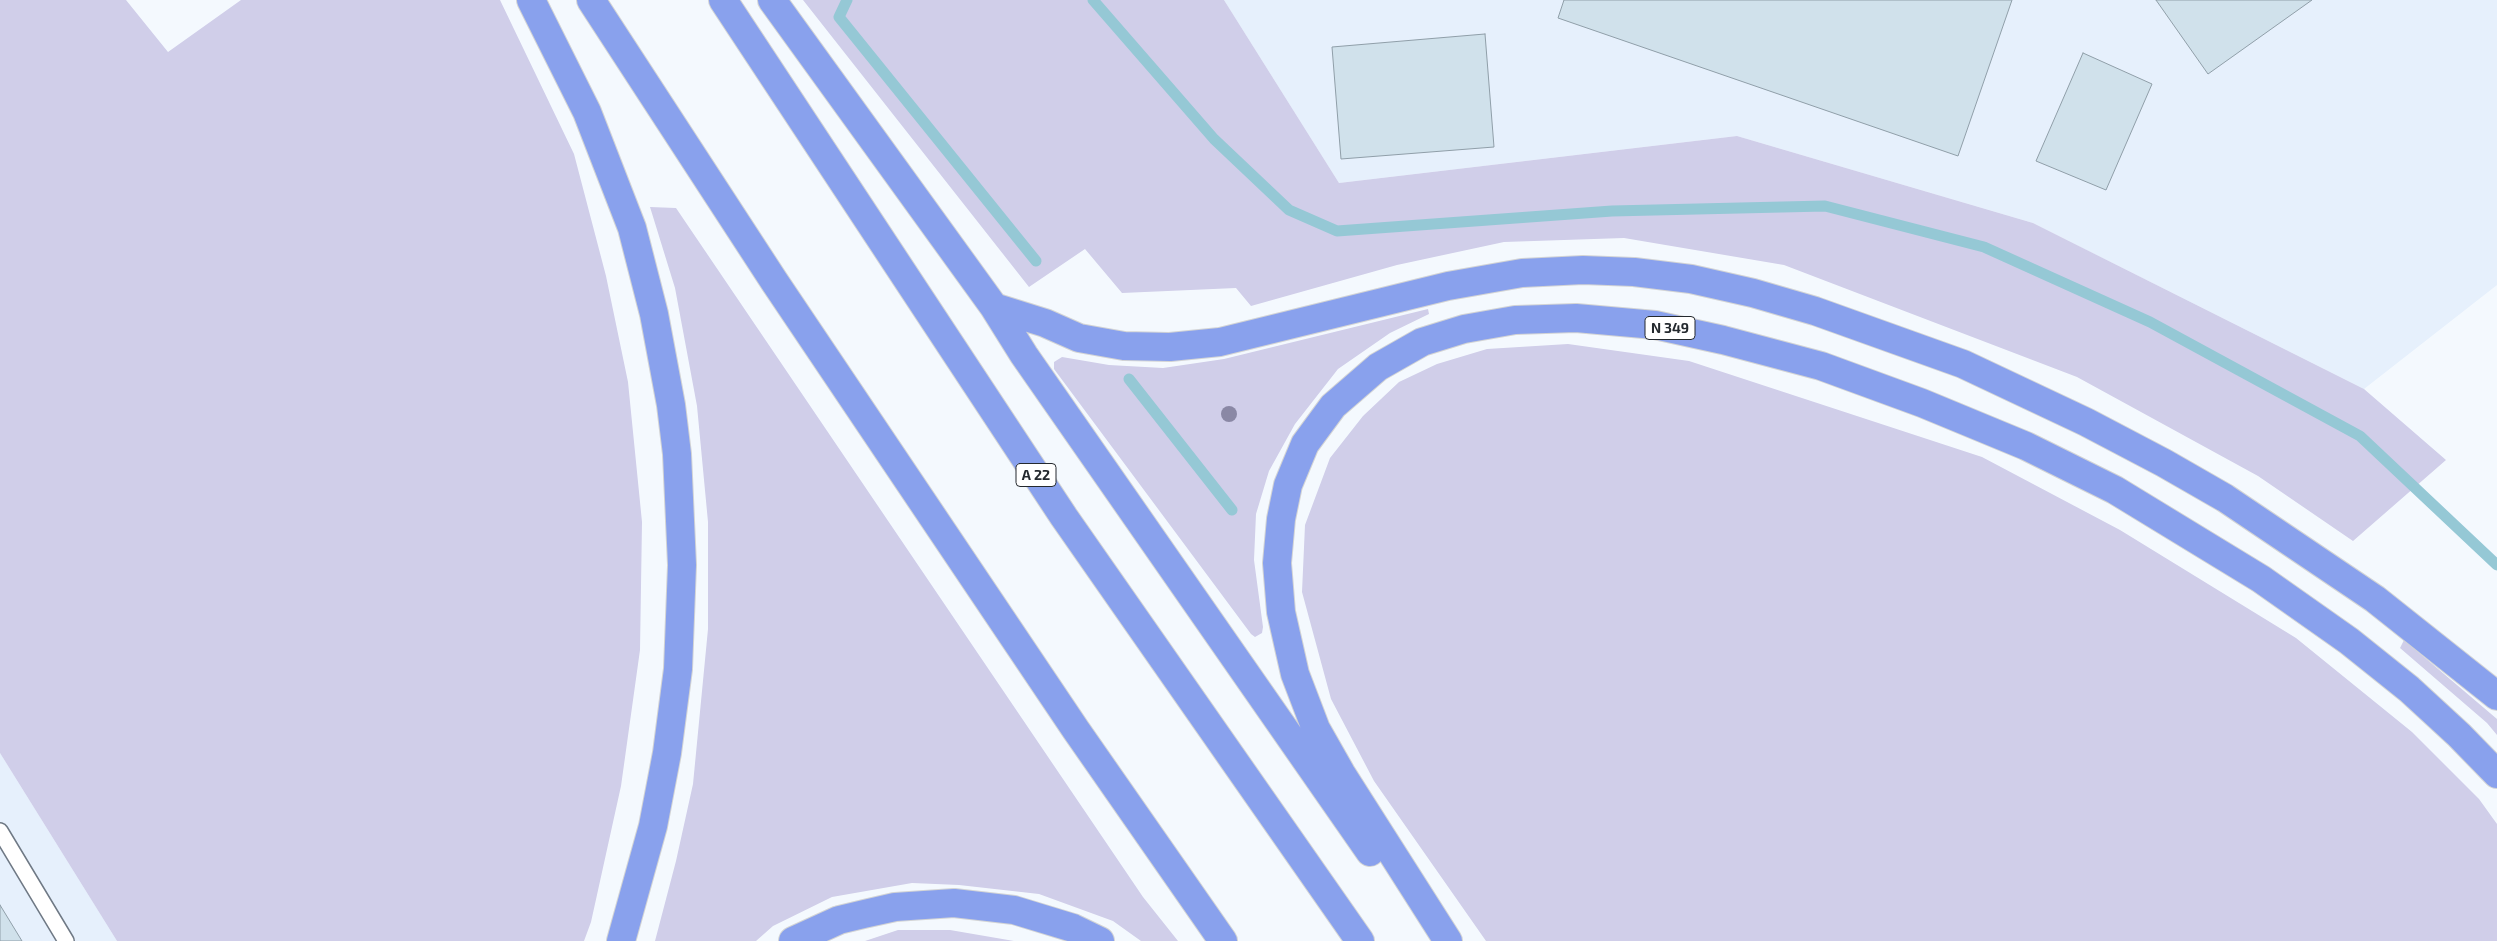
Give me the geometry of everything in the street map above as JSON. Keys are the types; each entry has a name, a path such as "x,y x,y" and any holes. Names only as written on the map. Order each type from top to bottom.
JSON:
{"highway":[{"path":"531,0 587,112 632,228 654,314 671,405 677,454 682,565 678,669 667,753 653,826 621,941"},
{"path":"591,0 802,322 1076,730 1223,941"},
{"name":"A 22","path":"723,0 1069,525 1360,941"},
{"path":"772,0 994,307 1029,364 1261,698 1434,941"},
{"path":"994,307 1046,322 1079,338 1124,346 1170,347 1220,342 1448,286 1522,273 1583,270 1634,272 1691,279 1752,293 1815,311 1963,364 2086,422 2164,463 2225,498 2375,599 2497,696"},
{"name":"N 349","path":"1448,941 1341,773 1316,729 1295,674 1281,612 1277,563 1280,519 1288,485 1305,444 1333,406 1378,366 1422,342 1464,329 1515,320 1576,318 1655,325 1723,340 1821,366 1922,403 2026,446 2115,490 2261,578 2349,641 2401,683 2459,734 2497,774"},
{"path":"793,941 839,920 864,914 895,907 954,903 1014,910 1073,928 1100,941"}],"lane":[{"path":"0,831 66,941"}],"shaded area":[{"path":"0,0 126,0 168,52 241,0 500,0 574,154 606,276 628,382 642,522 640,650 621,786 591,922 584,941 117,941 0,753"},
{"path":"803,0 1224,0 1339,183 1737,136 2033,223 2364,389 2446,460 2353,541 2258,476 2077,377 1784,265 1624,238 1504,242 1397,265 1251,306 1236,288 1122,293 1085,249 1029,287"},
{"path":"1224,0 2497,0 2497,285 2364,389 2033,223 1737,136 1339,183"},
{"path":"650,207 676,208 1143,897 1178,941 1141,941 1113,921 1039,894 959,885 912,883 832,897 773,926 756,941 655,941 676,861 693,784 708,629 708,522 697,406 675,288"},
{"path":"1428,309 1429,314 1390,333 1338,369 1295,424 1269,471 1256,514 1254,560 1263,627 1262,633 1255,637 1054,369 1054,362 1062,357 1109,365 1163,368 1224,359"},
{"path":"1568,344 1689,361 1982,457 2120,530 2296,638 2412,732 2479,799 2497,824 2497,941 1486,941 1374,781 1331,699 1302,592 1305,525 1330,458 1363,416 1399,382 1437,364 1487,349"},
{"path":"2404,640 2497,719 2497,735 2487,723 2400,648"},
{"path":"0,753 117,941 0,941"},
{"path":"898,930 950,930 1014,941 865,941"}],"building":[{"path":"1564,0 2012,0 1958,156 1558,18"},
{"path":"2156,0 2312,0 2208,74"},
{"path":"1485,34 1494,147 1341,159 1332,47"},
{"path":"2083,53 2152,84 2106,190 2036,161"},
{"path":"0,905 22,941 0,941"}],"waterway":[{"path":"847,0 839,17 1036,261"},
{"path":"1093,0 1214,139 1289,210 1337,231 1612,211 1825,206 1984,247 2150,322 2360,436 2497,565"},
{"path":"1129,379 1232,510"}]}
